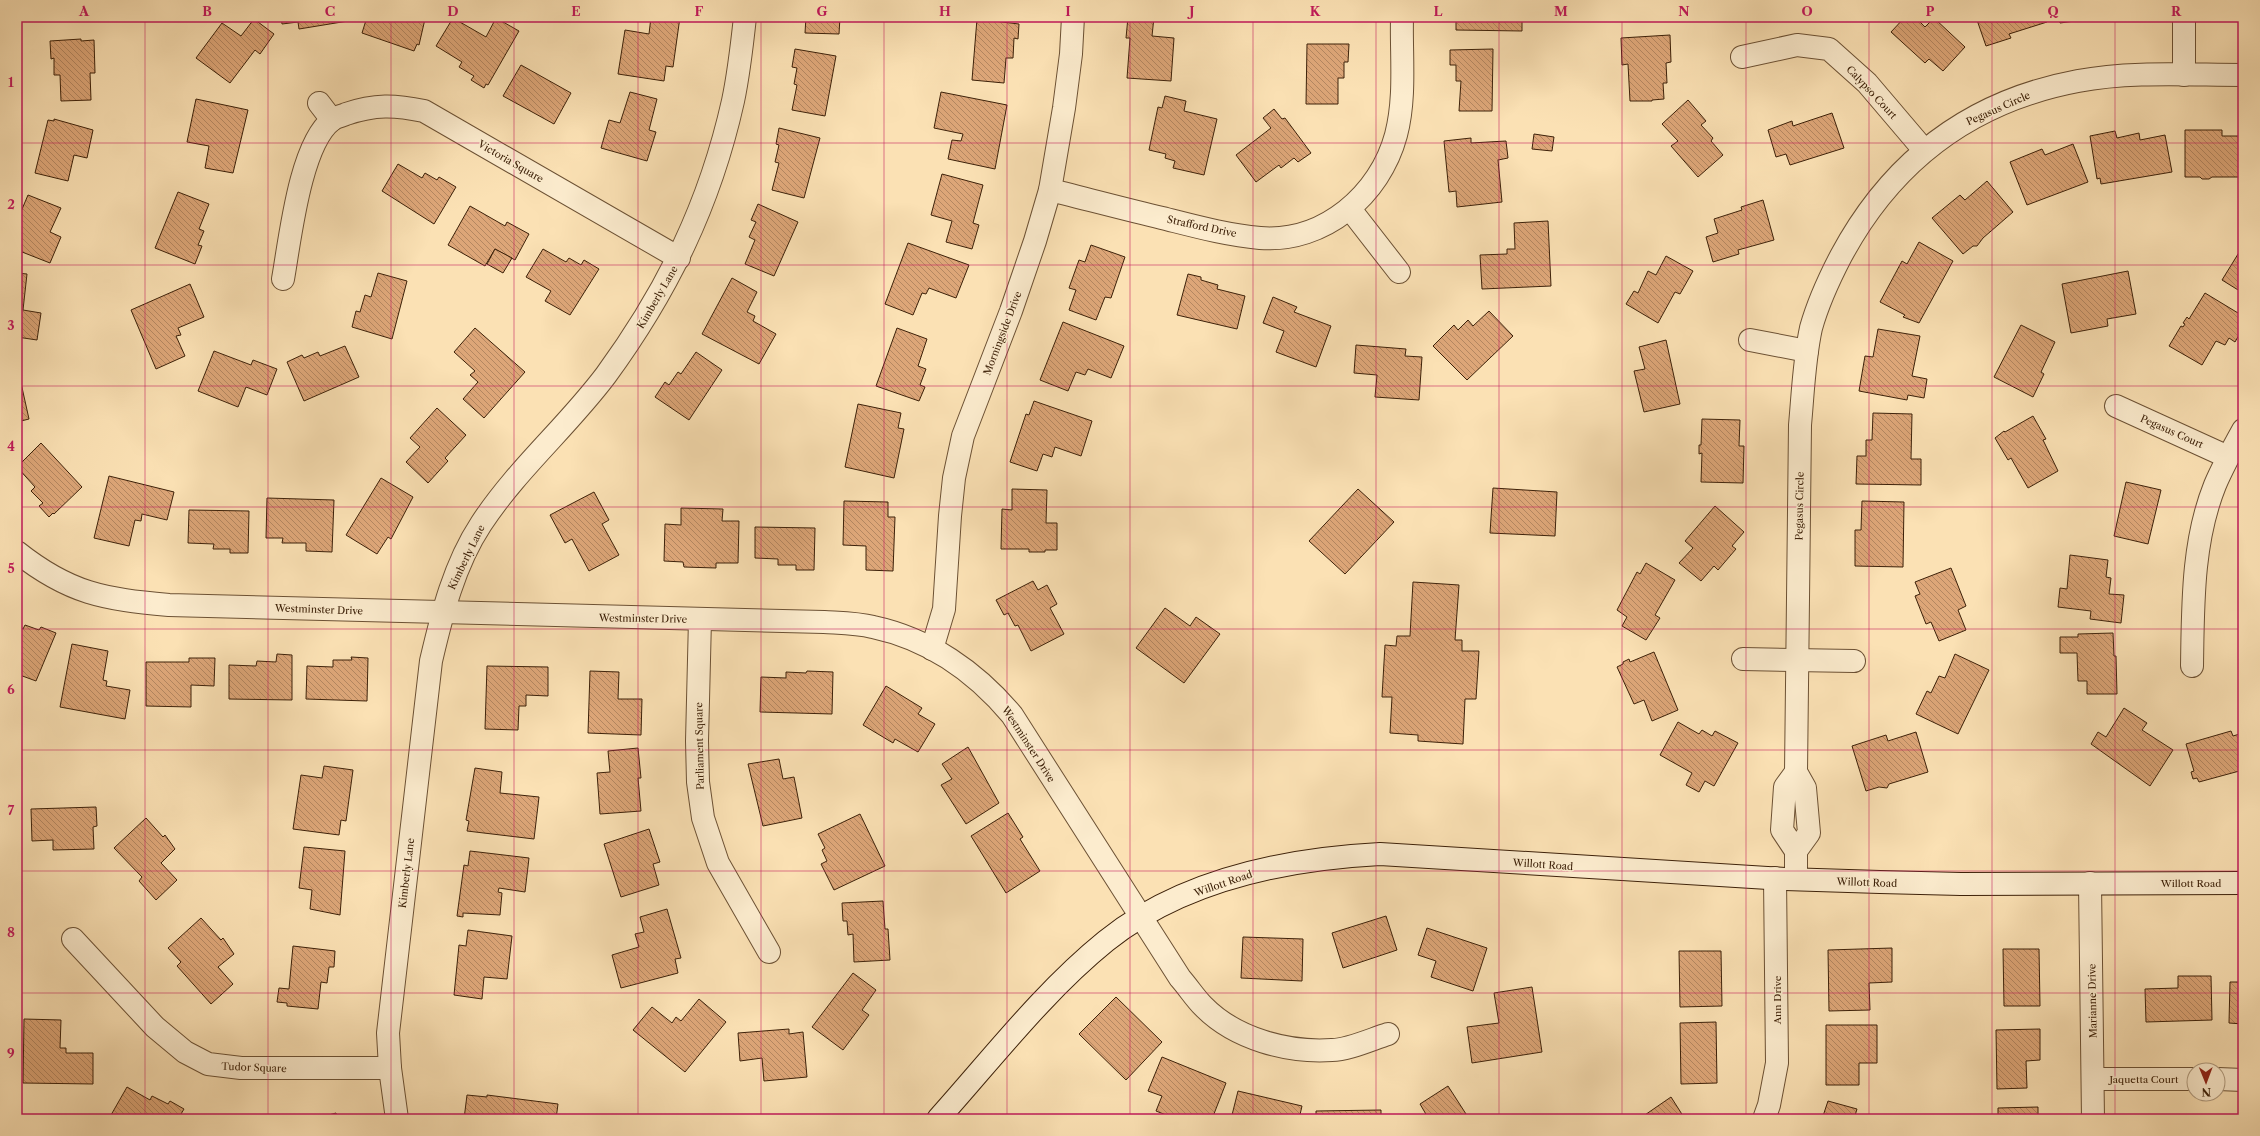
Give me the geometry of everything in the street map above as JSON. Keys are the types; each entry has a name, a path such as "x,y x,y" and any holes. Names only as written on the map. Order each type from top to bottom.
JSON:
{"street":[{"name":"Kimberly Lane","path":"397,1119 390,1068 388,1033 431,661 442,613 456,573 480,525 508,488 604,377 649,312 680,258 699,212 721,147 734,99 745,17"},
{"name":"Morningside Drive","path":"932,649 944,609 954,478 963,436 1011,311 1035,241 1050,190 1064,108 1070,54 1072,17"},
{"name":"Strafford Drive","path":"1050,190 1217,232 1261,238 1290,236 1315,229 1341,216 1359,201 1374,182 1385,162 1396,136 1401,110 1402,17"},
{"path":"2184,17 2184,75"},
{"name":"Calypso Court","path":"1742,57 1797,44 1829,49 1867,83 1924,150"},
{"name":"Pegasus Circle","path":"1796,879 1796,851 1782,830 1785,787 1796,772 1800,425 1807,351 1812,328 1821,299 1854,232 1874,204 1924,150 1970,119 2039,91 2078,81 2119,76 2243,74"},
{"name":"Victoria Square","path":"283,279 301,184 326,111 392,105 424,111 680,258"},
{"path":"1350,209 1399,272"},
{"path":"1750,340 1807,351"},
{"name":"Pegasus Court","path":"2116,406 2228,457"},
{"path":"2192,666 2195,569 2204,523 2214,486 2243,430"},
{"name":"Westminster Drive","path":"17,552 58,581 89,594 123,601 169,605 824,622 872,627 902,635 932,649 967,671 993,692 1012,715 1090,840 1143,917 1180,978 1204,1007 1225,1024 1254,1038 1291,1048 1334,1051 1388,1034"},
{"name":"Parliament Square","path":"700,619 697,741 698,782 703,818 718,863 769,952"},
{"path":"1743,659 1854,661"},
{"name":"Willott Road","path":"938,1119 1055,990 1107,941 1143,917 1217,883 1280,865 1330,857 1388,854 1796,879 1961,884 2243,883"},
{"name":"Ann Drive","path":"1764,1119 1769,1105 1777,1063 1775,878"},
{"name":"Marianne Drive","path":"2090,883 2094,1079 2093,1119"},
{"name":"Tudor Square","path":"73,939 155,1027 185,1052 208,1064 241,1068 390,1068"},
{"name":"Jaquetta Court","path":"2094,1079 2186,1079"},
{"path":"2226,1079 2243,1080"}],"building":[{"path":"87,17 87,18 53,18"},
{"path":"281,17 347,17 348,21 299,29 298,22 282,24"},
{"path":"367,17 425,19 419,45 417,44 414,51 362,33"},
{"path":"651,17 680,17 673,67 666,66 664,81 618,74 625,30 649,34"},
{"path":"806,17 840,17 839,34 805,33"},
{"path":"1128,17 1154,17 1152,36 1174,38 1171,81 1127,78 1130,38 1126,38"},
{"path":"1289,17 1346,17 1346,19 1289,19"},
{"path":"1456,17 1522,17 1522,31 1456,30"},
{"path":"1905,17 1915,17 1925,27 1934,18 1965,47 1943,71 1929,59 1925,63 1891,32"},
{"path":"1985,17 2045,17 2047,22 2009,34 2011,38 1986,46 1977,20"},
{"path":"2059,17 2097,17 2097,18 2060,23"},
{"path":"453,18 486,37 496,18 519,31 488,85 486,84 484,88 471,80 474,76 459,67 462,62 436,46"},
{"path":"254,19 274,34 260,54 255,50 230,83 196,58 222,23 241,36"},
{"path":"977,19 1019,24 1018,39 1014,38 1013,58 1006,58 1004,83 972,80"},
{"path":"1670,35 1671,62 1666,63 1667,83 1663,83 1664,99 1652,101 1630,101 1628,64 1622,65 1621,38"},
{"path":"81,39 81,41 94,40 95,73 90,73 91,100 61,101 60,75 54,75 54,58 51,59 50,41"},
{"path":"1307,44 1349,44 1348,62 1344,62 1344,78 1338,78 1338,104 1306,104"},
{"path":"795,49 836,56 825,116 792,110 797,85 794,84 797,68 792,67"},
{"path":"1493,49 1492,111 1459,111 1461,81 1456,81 1456,65 1450,65 1450,50"},
{"path":"521,65 571,93 554,124 503,96"},
{"path":"630,92 657,99 649,130 656,132 647,161 601,148 609,120 620,123"},
{"path":"941,92 1007,105 995,169 948,159 952,140 961,141 963,134 934,128"},
{"path":"1165,96 1186,101 1184,111 1217,119 1204,175 1173,168 1175,161 1165,158 1166,154 1149,150 1158,107 1162,108"},
{"path":"196,99 248,110 233,173 205,168 209,146 187,142"},
{"path":"1688,100 1706,121 1701,125 1713,138 1711,141 1723,155 1698,177 1671,146 1678,141 1662,124"},
{"path":"1274,109 1282,119 1285,118 1311,153 1298,162 1294,158 1281,168 1279,165 1256,182 1236,155 1271,128 1263,118"},
{"path":"1832,113 1844,148 1790,165 1786,154 1776,157 1768,130 1792,121 1793,126"},
{"path":"54,119 93,130 87,158 74,155 68,181 35,173 48,120 54,121"},
{"path":"779,128 820,138 804,198 772,190 779,163 775,162 779,145 776,144"},
{"path":"2185,130 2222,130 2222,136 2243,136 2243,177 2212,177 2209,179 2202,179 2200,177 2185,177"},
{"path":"2115,131 2117,138 2139,133 2140,140 2165,135 2172,172 2101,184 2100,178 2097,179 2090,136"},
{"path":"1534,134 1554,137 1552,151 1532,149"},
{"path":"1471,138 1471,143 1506,141 1508,158 1498,160 1502,202 1457,207 1456,191 1449,192 1444,141"},
{"path":"2073,144 2088,182 2027,205 2010,162 2042,149 2045,155"},
{"path":"398,164 422,178 425,173 437,180 439,177 456,187 434,224 382,191"},
{"path":"942,174 983,185 973,223 979,225 972,249 946,242 952,221 931,215"},
{"path":"1987,181 2013,212 1983,238 1977,246 1973,246 1963,254 1932,218 1960,195 1965,200"},
{"path":"178,192 209,204 199,229 204,231 198,245 202,246 195,264 155,248"},
{"path":"28,195 61,208 50,232 61,237 50,263 17,250 17,221"},
{"path":"1763,200 1774,240 1738,250 1739,254 1713,262 1706,237 1718,233 1714,219 1742,210 1741,207"},
{"path":"758,204 798,222 774,276 745,264 755,240 749,237 756,222 751,220"},
{"path":"470,206 505,226 507,222 529,234 515,260 495,249 485,266 448,245"},
{"path":"1548,221 1551,286 1482,289 1480,255 1507,254 1507,249 1515,249 1514,223"},
{"path":"1919,242 1953,261 1919,323 1903,317 1905,315 1880,302 1902,261 1907,264"},
{"path":"908,243 969,265 956,298 929,288 926,294 922,293 913,315 885,304"},
{"path":"1091,245 1125,257 1111,298 1105,297 1096,320 1069,310 1076,290 1069,288 1079,260 1085,262"},
{"path":"2243,246 2243,293 2222,280"},
{"path":"495,249 512,258 503,273 487,264"},
{"path":"543,249 566,262 569,258 581,265 584,260 599,269 570,315 545,301 551,291 526,277"},
{"path":"1666,256 1693,271 1680,294 1675,292 1658,323 1626,304 1634,291 1638,293 1648,271 1656,275"},
{"path":"2128,271 2136,314 2107,319 2108,326 2071,333 2062,284"},
{"path":"17,273 27,274 23,310 41,313 37,340 17,337"},
{"path":"378,273 407,281 392,339 352,327 356,311 360,312 365,295 371,297"},
{"path":"1188,274 1201,277 1201,280 1218,285 1217,289 1245,296 1237,329 1177,315"},
{"path":"732,278 757,292 747,312 755,316 753,321 776,334 759,364 702,334"},
{"path":"190,284 204,317 178,328 181,335 176,336 185,356 156,369 131,310"},
{"path":"2205,293 2243,316 2243,328 2235,342 2229,338 2225,345 2216,341 2202,365 2169,346 2181,326 2183,327 2185,324 2183,323 2187,317 2189,319"},
{"path":"1273,297 1297,307 1294,312 1331,326 1316,367 1276,352 1284,331 1263,323"},
{"path":"1489,311 1513,336 1467,380 1433,346 1454,325 1458,330 1468,320 1473,326"},
{"path":"1063,322 1124,346 1111,378 1088,369 1085,375 1076,372 1068,391 1040,380"},
{"path":"2021,325 2055,342 2041,372 2044,374 2033,397 1994,377"},
{"path":"475,328 525,372 484,418 463,399 478,382 470,375 475,371 454,352"},
{"path":"897,328 927,339 918,366 926,369 920,385 925,387 919,401 876,386"},
{"path":"1878,329 1920,336 1912,376 1927,379 1924,398 1908,395 1907,400 1859,391 1865,356 1873,357"},
{"path":"1666,340 1680,404 1644,412 1634,371 1645,369 1639,347"},
{"path":"1356,345 1406,349 1405,356 1422,357 1419,400 1375,397 1377,375 1354,373"},
{"path":"345,346 359,377 304,401 287,362 302,355 304,358 318,352 320,356"},
{"path":"214,351 251,365 253,360 277,369 267,395 246,387 238,407 198,391"},
{"path":"696,352 722,370 689,420 655,397 665,382 669,385 678,372 681,374"},
{"path":"17,365 29,419 17,422"},
{"path":"1034,401 1092,421 1081,456 1055,447 1052,457 1043,454 1037,471 1010,462 1026,414 1029,415"},
{"path":"858,404 901,413 898,428 904,429 894,478 845,467"},
{"path":"437,408 466,435 445,458 448,461 428,483 406,462 420,447 410,438"},
{"path":"1873,413 1912,414 1911,459 1921,459 1921,485 1856,484 1857,456 1866,456 1866,440 1872,440"},
{"path":"2033,416 2046,439 2043,440 2058,471 2028,488 2011,458 2008,460 1995,438 2004,431 2005,432"},
{"path":"1702,419 1740,420 1739,446 1744,446 1743,483 1701,482 1702,453 1699,454 1699,445 1701,445"},
{"path":"41,443 82,487 49,517 39,506 43,503 31,491 35,487 17,467"},
{"path":"109,476 174,492 167,520 142,514 141,521 135,520 129,546 94,538"},
{"path":"381,478 413,497 391,539 388,537 377,554 346,535"},
{"path":"2126,482 2161,490 2148,544 2114,536"},
{"path":"1493,488 1557,492 1555,536 1490,533"},
{"path":"1012,489 1047,490 1046,523 1057,523 1057,550 1029,552 1029,549 1001,549 1002,509 1012,510"},
{"path":"1358,489 1394,522 1345,574 1309,541"},
{"path":"594,492 609,520 602,524 619,555 589,571 572,539 565,543 550,515"},
{"path":"267,498 334,500 332,552 306,551 306,543 282,543 283,538 266,538"},
{"path":"844,501 888,502 888,517 895,517 893,571 866,570 866,546 843,545"},
{"path":"1862,501 1904,502 1903,567 1855,566 1855,530 1861,530"},
{"path":"1715,506 1744,532 1732,546 1736,549 1718,570 1714,566 1701,581 1679,563 1693,548 1685,541"},
{"path":"681,508 723,509 722,521 739,521 738,563 716,563 716,568 684,567 683,562 664,561 665,524 681,525"},
{"path":"189,510 249,511 248,553 230,553 230,549 213,549 214,544 188,543"},
{"path":"755,527 815,528 814,570 796,570 796,565 778,565 778,559 755,558"},
{"path":"2070,555 2108,560 2106,577 2111,578 2109,594 2124,595 2121,623 2090,619 2091,611 2058,607 2060,588 2067,589"},
{"path":"1646,563 1675,580 1655,615 1660,618 1646,640 1622,626 1627,617 1617,610 1637,572 1640,574"},
{"path":"1951,568 1966,606 1958,610 1966,630 1939,641 1931,622 1926,624 1915,596 1920,594 1915,582"},
{"path":"1033,581 1038,590 1047,585 1057,604 1050,608 1064,634 1031,651 1018,625 1015,626 1008,613 1004,615 996,600"},
{"path":"1413,582 1459,585 1455,640 1462,640 1462,651 1479,651 1476,699 1465,699 1463,744 1418,741 1418,735 1390,733 1392,697 1382,697 1385,645 1396,646 1397,636 1410,636"},
{"path":"1165,608 1190,626 1196,617 1220,634 1184,683 1136,648"},
{"path":"25,625 39,630 41,627 56,633 36,681 17,674 17,626 23,629"},
{"path":"2113,633 2114,656 2116,656 2117,694 2087,694 2087,681 2078,681 2077,653 2060,653 2060,637 2078,637 2078,634"},
{"path":"72,644 108,651 103,680 107,681 106,686 130,690 125,719 60,707"},
{"path":"1654,652 1678,710 1652,721 1644,700 1634,704 1617,667 1629,659 1630,662"},
{"path":"277,654 292,655 292,700 229,699 229,665 256,666 257,661 276,662"},
{"path":"1955,654 1989,670 1958,734 1916,714 1927,691 1931,693 1939,676 1945,678"},
{"path":"351,657 368,658 367,701 306,699 307,666 333,667 333,660 352,660"},
{"path":"189,658 215,658 214,686 191,685 191,707 146,706 146,662 189,662"},
{"path":"487,666 548,667 548,696 526,695 526,706 519,706 518,730 485,729"},
{"path":"590,671 619,672 618,699 642,699 641,735 588,733"},
{"path":"807,671 833,672 832,714 760,712 761,677 786,678 786,672 806,673"},
{"path":"886,686 922,708 918,714 935,724 918,752 895,739 893,743 863,725"},
{"path":"2124,708 2147,723 2142,730 2173,750 2150,786 2091,744 2098,732 2106,737"},
{"path":"1678,722 1699,734 1702,730 1712,736 1715,731 1738,743 1714,786 1705,781 1699,792 1686,785 1692,773 1660,755"},
{"path":"2231,731 2233,736 2243,733 2243,770 2199,782 2197,778 2193,779 2191,772 2194,771 2186,744"},
{"path":"1916,732 1928,772 1889,784 1887,788 1879,787 1866,791 1852,746 1886,735 1888,741"},
{"path":"968,747 999,803 966,824 941,785 952,779 942,764"},
{"path":"638,748 641,778 638,778 641,811 600,814 597,773 610,772 608,751"},
{"path":"779,759 783,779 794,777 802,818 763,826 748,764"},
{"path":"324,766 353,770 346,821 341,820 339,835 293,829 301,775 322,778"},
{"path":"475,768 502,772 500,793 539,797 534,839 467,831 469,821 466,820"},
{"path":"96,807 97,826 93,827 94,849 53,850 53,840 32,841 31,809"},
{"path":"1008,813 1023,837 1020,839 1040,871 1006,893 971,836"},
{"path":"860,814 885,866 834,890 821,864 827,861 822,850 825,848 818,834"},
{"path":"146,818 163,837 165,835 175,849 161,863 177,880 156,900 139,881 142,877 114,848"},
{"path":"649,829 660,862 653,864 659,885 621,897 604,844"},
{"path":"304,847 345,851 340,915 310,909 312,890 299,888"},
{"path":"470,851 529,858 525,892 499,888 498,892 502,893 500,915 463,913 463,917 457,916 464,865 468,866"},
{"path":"883,901 885,929 888,929 890,960 854,962 853,934 848,935 847,921 843,921 842,903"},
{"path":"667,909 681,958 675,959 678,973 621,988 612,955 639,947 635,934 644,932 640,917"},
{"path":"1386,916 1397,950 1343,968 1332,933"},
{"path":"201,918 221,940 223,938 234,954 218,967 233,984 211,1004 177,966 181,962 168,948"},
{"path":"1427,928 1487,948 1473,991 1431,977 1436,961 1418,955"},
{"path":"468,930 512,936 507,979 484,977 482,999 454,995 459,945 466,946"},
{"path":"1243,937 1303,939 1302,981 1241,978"},
{"path":"293,946 335,951 334,967 329,967 327,983 321,982 318,1009 287,1006 287,1003 277,1002 279,988 289,989"},
{"path":"1892,948 1892,982 1869,983 1870,1010 1829,1011 1828,950"},
{"path":"2003,949 2039,949 2040,1006 2004,1006"},
{"path":"1679,951 1721,951 1722,1006 1680,1007"},
{"path":"853,973 876,990 862,1010 869,1015 843,1050 812,1027"},
{"path":"2178,976 2211,976 2212,1020 2146,1022 2145,989 2178,988"},
{"path":"2230,982 2243,982 2243,1024 2229,1023"},
{"path":"1532,987 1542,1052 1472,1063 1467,1027 1499,1023 1494,993"},
{"path":"1116,997 1162,1042 1126,1080 1079,1034"},
{"path":"699,999 726,1022 685,1072 633,1030 652,1007 672,1023 676,1017 681,1021"},
{"path":"24,1019 61,1020 60,1048 66,1048 66,1053 93,1053 93,1084 23,1083"},
{"path":"1716,1022 1717,1083 1681,1084 1680,1023"},
{"path":"1826,1025 1877,1025 1877,1063 1859,1063 1859,1085 1826,1085"},
{"path":"789,1029 789,1034 803,1032 807,1077 764,1081 762,1058 740,1061 738,1033"},
{"path":"2040,1029 2040,1060 2026,1061 2027,1088 1997,1089 1996,1030"},
{"path":"1162,1057 1226,1083 1212,1119 1176,1119 1156,1111 1162,1096 1148,1091"},
{"path":"1448,1086 1466,1114 1458,1119 1422,1119 1427,1116 1420,1104"},
{"path":"127,1087 150,1100 152,1096 168,1104 170,1101 184,1109 178,1119 118,1119 111,1115"},
{"path":"1238,1091 1302,1106 1299,1119 1231,1119"},
{"path":"467,1095 487,1097 487,1095 558,1104 556,1119 464,1119"},
{"path":"1671,1097 1685,1119 1639,1119"},
{"path":"1828,1101 1857,1109 1854,1119 1822,1119"},
{"path":"2038,1107 2038,1119 1998,1119 1998,1108"},
{"path":"1381,1110 1381,1119 1316,1119 1316,1111"},
{"path":"336,1113 338,1119 314,1119"},
{"path":"195,1117 233,1117 233,1119 195,1119"}]}
